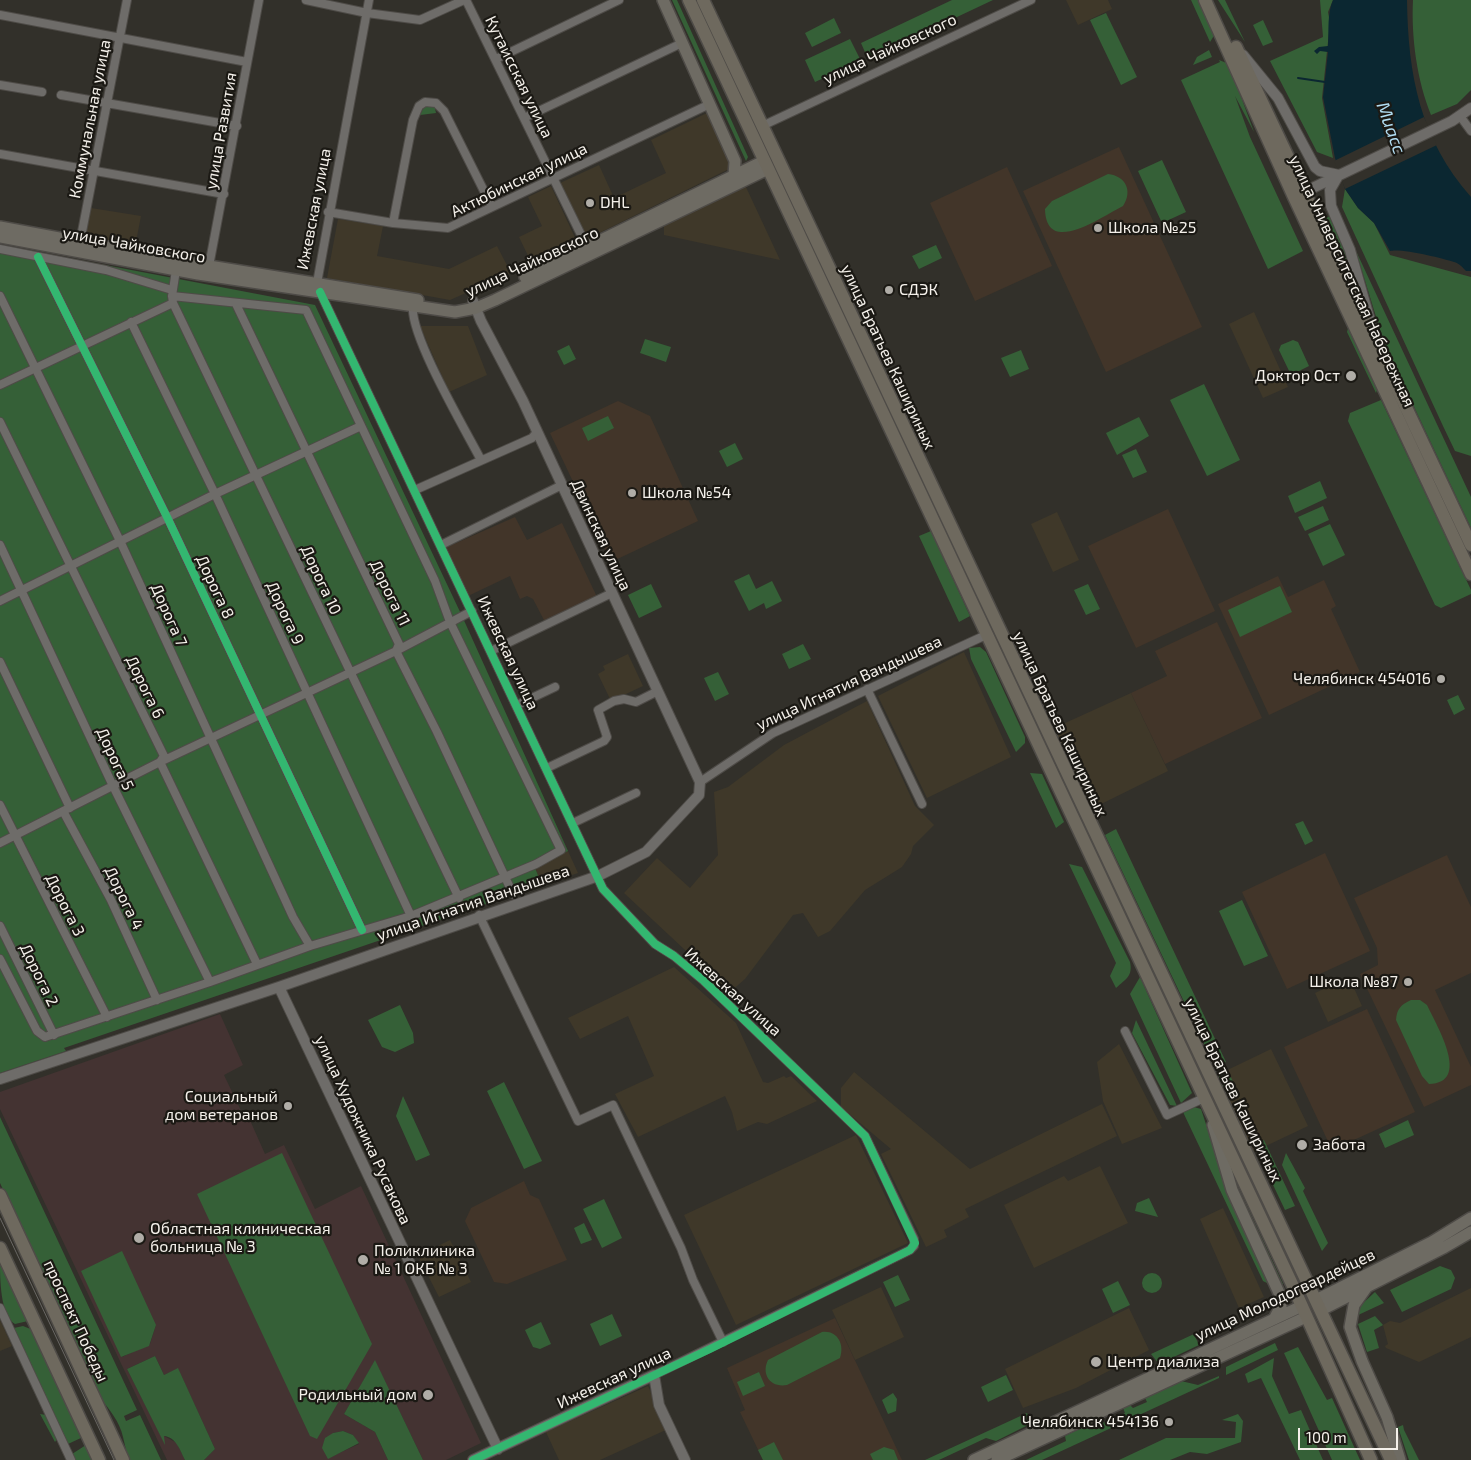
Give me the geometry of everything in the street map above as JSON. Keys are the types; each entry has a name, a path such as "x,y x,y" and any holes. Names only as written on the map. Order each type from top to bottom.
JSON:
{"main road":[{"path":"663,0 735,161 734,176"},
{"name":"улица Братьев Кашириных","path":"689,0 770,163 1318,1305 1390,1460"},
{"name":"улица Братьев Кашириных","path":"703,0 762,126 770,163 986,635 1304,1311 1371,1460"},
{"path":"707,0 712,21"},
{"name":"улица Университетская Набережная","path":"1205,0 1300,194 1373,335 1471,545"},
{"name":"улица Университетская Набережная","path":"1214,0 1471,574"},
{"name":"улица Чайковского","path":"0,238 176,270 451,305 475,304 734,176 770,163"},
{"name":"улица Чайковского","path":"0,227 413,307 455,312 770,163"},
{"path":"1210,1111 1232,1190 1280,1296 1281,1306 1274,1319"},
{"name":"проспект Победы","path":"0,1196 123,1460"},
{"name":"улица Молодогвардейцев","path":"997,1460 1304,1311 1366,1288 1457,1234 1471,1218"},
{"name":"улица Молодогвардейцев","path":"1318,1305 1457,1234 1471,1232"},
{"path":"0,1248 99,1460"},
{"path":"1366,1288 1354,1305 1350,1327 1362,1361 1387,1416 1400,1460"},
{"name":"улица Молодогвардейцев","path":"974,1460 1274,1319 1304,1311"}],"street":[{"name":"Коммунальная улица","path":"80,242 127,0"},
{"name":"улица Развития","path":"209,266 260,0"},
{"path":"306,0 366,13 420,20 465,0"},
{"name":"Ижевская улица","path":"369,0 338,174 328,212 318,288 416,490 603,889 614,903 655,944 674,956 704,981 865,1136 914,1239 914,1246 910,1250 723,1342 473,1460"},
{"name":"Кутаисская улица","path":"465,0 496,59 587,248"},
{"path":"496,59 619,0"},
{"name":"улица Чайковского","path":"762,126 1031,0"},
{"path":"0,15 120,36 247,62"},
{"path":"524,118 682,43"},
{"path":"1235,45 1278,98 1315,167 1320,171 1338,175"},
{"path":"0,85 42,92"},
{"path":"61,95 237,126"},
{"path":"393,223 413,120 419,106 425,102 436,103 444,111 492,207"},
{"name":"Актюбинская улица","path":"328,212 393,223 448,228 710,104"},
{"path":"1300,194 1460,116 1471,108"},
{"path":"1460,116 1471,131"},
{"path":"0,154 224,194"},
{"path":"1338,175 1330,190 1331,206 1352,258 1373,335"},
{"path":"0,249 106,270 173,296 306,310 435,581 450,622 561,850 459,898 411,916 310,946 210,982 45,1037 36,1031 0,959"},
{"name":"Дорога 8","path":"38,257 168,519 362,930"},
{"path":"173,296 176,270"},
{"name":"Дорога 7","path":"0,296 121,543 293,917 310,946"},
{"path":"0,385 131,322 173,296"},
{"name":"Дорога 10","path":"173,296 349,673 459,898"},
{"name":"Дорога 11","path":"236,304 399,644 396,651 514,894"},
{"name":"Двинская улица","path":"475,304 562,485 700,782"},
{"path":"413,307 414,322 443,389 482,460"},
{"name":"Дорога 9","path":"131,322 215,494 411,916"},
{"name":"Дорога 6","path":"0,422 51,522 70,567 164,756 160,762 257,964"},
{"path":"0,601 121,543 215,494 258,476 361,426"},
{"path":"416,490 532,438 537,432"},
{"path":"441,545 562,485"},
{"name":"Дорога 5","path":"0,545 113,786 210,982"},
{"path":"491,651 612,593"},
{"path":"0,843 160,762 396,651 472,611"},
{"name":"улица Игнатия Вандышева","path":"0,1080 279,987 479,915 598,876 646,852 699,795 700,782 773,733 986,635"},
{"name":"Дорога 4","path":"0,662 66,810 111,900 157,1000"},
{"path":"517,705 555,687"},
{"path":"867,689 922,804"},
{"path":"547,768 604,741 607,737 598,710 614,701 624,699 636,702 658,692"},
{"path":"573,823 636,793"},
{"name":"Дорога 3","path":"0,805 14,836 107,1016"},
{"path":"479,915 578,1121 613,1105 682,1248 693,1280 723,1342"},
{"name":"Дорога 2","path":"0,926 54,1035"},
{"name":"улица Художника Русакова","path":"279,987 498,1448"},
{"path":"1125,1032 1167,1115 1204,1098"},
{"path":"0,1308 72,1460"},
{"path":"654,1375 658,1405 684,1460"}],"shaded area":[{"path":"1066,0 1108,0 1112,9 1078,25"},
{"path":"709,112 733,167 587,239 560,183 599,165 614,198 666,173 651,140"},
{"name":"Школа №25","path":"1119,147 1202,327 1106,372 1023,191"},
{"path":"1007,167 1052,266 975,301 930,203"},
{"path":"745,185 780,260 664,235 664,226"},
{"path":"551,186 577,242 532,264 519,237 542,226 528,197"},
{"path":"91,208 141,216 135,247 85,237"},
{"path":"338,219 383,226 377,256 449,269 497,246 511,273 450,300 327,278"},
{"path":"1254,312 1288,387 1263,398 1229,324"},
{"path":"420,326 468,326 487,375 449,392"},
{"name":"Школа №54","path":"618,401 650,416 698,521 611,562 550,433"},
{"path":"1168,509 1215,611 1136,648 1088,546"},
{"path":"1057,512 1079,560 1053,572 1031,524"},
{"path":"515,517 527,540 562,523 597,597 545,622 533,599 527,596 520,599 510,576 468,596 445,548"},
{"path":"1278,576 1288,597 1324,580 1336,606 1331,609 1360,672 1269,715 1218,604"},
{"path":"1217,622 1262,718 1165,764 1131,693 1167,676 1155,651"},
{"path":"964,652 1011,757 927,798 878,696"},
{"path":"628,654 643,686 611,701 598,674 605,670 603,666"},
{"path":"1131,693 1168,771 1089,810 1052,729"},
{"path":"867,701 915,806 934,825 913,846 911,854 902,867 865,890 830,931 818,937 803,913 793,915 745,979 730,992 624,893 657,858 690,888 718,855 714,792 728,787 784,745"},
{"path":"568,851 578,873 542,885 535,868"},
{"path":"1325,853 1370,951 1287,989 1242,892"},
{"name":"Школа №87","path":"1447,855 1471,907 1471,973 1435,990 1471,1067 1471,1085 1424,1107 1360,974 1378,965 1377,948 1354,898"},
{"path":"674,967 736,1023 763,1082 768,1083 784,1076 786,1078 791,1076 817,1101 767,1124 758,1122 737,1131 725,1096 638,1137 615,1094 654,1076 628,1016 580,1039 568,1018"},
{"path":"1349,977 1362,1006 1328,1022 1315,993"},
{"path":"1367,1009 1415,1112 1332,1150 1284,1047"},
{"name":"Областная клиническая больница № 3","path":"220,1014 243,1065 224,1075 245,1119 249,1118 265,1154 284,1145 315,1209 361,1186 481,1443 446,1460 423,1460 375,1361 344,1414 375,1432 388,1460 204,1460 215,1449 178,1369 164,1375 155,1356 127,1369 164,1442 164,1436 177,1443 185,1460 167,1460 0,1109 0,1092","holes":["156,1325 150,1344 122,1357","343,1431 353,1435 359,1444 328,1458 333,1433"]},
{"path":"1119,1044 1162,1128 1122,1144 1103,1101 1097,1062"},
{"path":"1271,1049 1308,1126 1251,1153 1215,1076"},
{"path":"854,1072 970,1169 1102,1104 1117,1136 965,1209 969,1217 944,1230 947,1237 926,1247 881,1154 891,1149 841,1107 841,1088"},
{"path":"856,1135 908,1243 736,1325 684,1215"},
{"path":"1100,1166 1128,1223 1034,1268 1004,1205 1064,1176 1068,1181"},
{"path":"524,1181 530,1195 539,1199 567,1260 507,1284 494,1282 465,1221 471,1208"},
{"path":"1223,1208 1264,1297 1239,1308 1200,1219"},
{"path":"450,1240 471,1282 439,1297 418,1256"},
{"path":"881,1287 904,1337 855,1360 832,1310"},
{"path":"1471,1288 1471,1337 1419,1362 1386,1348 1385,1346 1388,1344 1383,1325 1390,1321 1400,1323"},
{"path":"1129,1308 1149,1350 1076,1388 1023,1408 1005,1369"},
{"path":"835,1318 902,1460 763,1460 740,1412 745,1410 727,1368"},
{"path":"0,1320 12,1346 0,1351"},
{"path":"648,1386 668,1429 600,1460 559,1460 546,1432"}],"green space":[{"path":"672,0 677,0 748,157 746,161"},
{"path":"952,0 993,0 868,59 861,43"},
{"path":"1191,0 1200,0 1215,34 1210,42"},
{"path":"1218,0 1225,0 1245,42"},
{"path":"1320,0 1333,0 1328,12 1330,23 1322,98 1333,158 1317,152 1270,61 1323,37"},
{"path":"1413,0 1471,0 1471,90 1457,104 1431,115 1422,88 1416,59"},
{"path":"1106,13 1137,77 1121,85 1090,20"},
{"path":"834,18 841,33 812,47 805,33"},
{"path":"1263,20 1273,42 1263,46 1253,25"},
{"path":"850,39 861,61 815,82 805,60"},
{"path":"1209,50 1212,57 1193,65 1197,57"},
{"path":"1219,60 1229,64 1254,132 1235,96 1250,137 1303,251 1268,269 1181,80 1220,62"},
{"path":"425,104 434,104 436,113 420,115"},
{"path":"1162,160 1186,212 1162,223 1138,171"},
{"path":"1108,174 1119,178 1126,185 1127,195 1123,206 1076,230 1064,232 1055,230 1048,223 1045,209 1052,201"},
{"path":"1345,189 1358,208 1374,223 1390,255 1471,277 1471,456 1455,451 1443,426 1342,207"},
{"path":"1330,216 1354,275 1352,277 1325,218"},
{"path":"0,245 315,305 462,616 568,851 535,868 542,885 64,1048 66,1051 0,1073"},
{"path":"936,245 942,258 919,269 912,256"},
{"path":"1356,251 1471,497 1471,528 1384,343"},
{"path":"1348,328 1377,390 1376,393 1347,332"},
{"path":"645,339 671,347 666,362 640,353"},
{"path":"1293,340 1298,342 1309,366 1291,375 1279,350 1281,345"},
{"path":"569,345 576,359 564,365 557,351"},
{"path":"1021,350 1029,369 1010,377 1001,358"},
{"path":"1204,384 1240,460 1207,476 1170,400"},
{"path":"1381,400 1471,590 1471,594 1441,608 1435,605 1348,421 1350,413"},
{"path":"608,416 614,428 588,441 582,428"},
{"path":"1139,417 1149,436 1117,455 1106,433"},
{"path":"735,443 743,459 727,467 719,451"},
{"path":"1136,449 1147,472 1133,478 1122,455"},
{"path":"1320,481 1327,498 1295,513 1288,496"},
{"path":"1323,506 1329,520 1305,531 1298,517"},
{"path":"1330,524 1345,555 1323,566 1308,534"},
{"path":"931,531 970,616 959,622 919,536"},
{"path":"749,574 756,589 772,581 782,601 766,609 764,603 749,611 734,581"},
{"path":"651,584 662,607 639,618 628,595"},
{"path":"1088,584 1100,609 1086,615 1074,590"},
{"path":"1280,586 1292,612 1240,637 1228,610"},
{"path":"803,644 811,659 789,669 782,654"},
{"path":"980,647 986,652 1025,737 1025,743 1016,752 971,659 969,648"},
{"path":"718,672 729,694 715,701 704,678"},
{"path":"1458,695 1465,709 1454,715 1447,700"},
{"path":"1030,773 1042,774 1064,822 1056,828"},
{"path":"1303,821 1313,841 1305,845 1295,824"},
{"path":"1116,829 1226,1062 1215,1067 1105,835"},
{"path":"1069,864 1082,867 1130,962 1130,974 1116,988 1110,976 1116,963"},
{"path":"1242,900 1268,956 1244,966 1219,911"},
{"path":"1140,977 1192,1093 1181,1103 1130,994"},
{"path":"1411,1000 1420,1000 1427,1005 1444,1040 1450,1065 1448,1074 1441,1081 1429,1084 1422,1076 1396,1020 1400,1007"},
{"path":"400,1005 413,1033 414,1043 395,1052 382,1047 368,1020"},
{"path":"1136,1020 1177,1106 1170,1105 1132,1033"},
{"path":"1227,1069 1240,1096 1230,1100 1217,1073"},
{"path":"504,1082 542,1161 524,1169 487,1091"},
{"path":"403,1096 430,1155 416,1161 396,1116"},
{"path":"1194,1107 1201,1109 1215,1152 1271,1285 1263,1281 1183,1112"},
{"path":"0,1117 137,1410 124,1416 126,1421 140,1415 161,1460 130,1460 122,1431 114,1416 101,1399 0,1183"},
{"path":"1408,1120 1414,1135 1385,1148 1379,1134"},
{"path":"1264,1140 1295,1206 1285,1210 1254,1145"},
{"path":"282,1153 372,1344 317,1439 310,1436 197,1194"},
{"path":"1286,1153 1305,1188 1303,1191 1328,1243 1322,1251 1282,1165"},
{"path":"1237,1185 1283,1284 1281,1285 1235,1186"},
{"path":"1149,1198 1158,1217 1135,1211 1137,1203"},
{"path":"604,1199 622,1238 602,1248 583,1209"},
{"path":"584,1223 592,1240 581,1244 574,1228"},
{"path":"122,1251 156,1325 149,1346 121,1357 81,1271"},
{"path":"0,1261 28,1321 15,1324 6,1313 2,1295"},
{"path":"1440,1266 1451,1270 1455,1278 1451,1289 1402,1312 1390,1290"},
{"path":"1152,1273 1159,1276 1162,1283 1159,1290 1152,1293 1145,1290 1142,1283 1145,1276"},
{"path":"898,1275 910,1300 895,1307 883,1282"},
{"path":"1118,1281 1130,1305 1113,1313 1102,1289"},
{"path":"1375,1292 1384,1303 1356,1316 1361,1305"},
{"path":"612,1314 622,1336 600,1346 590,1324"},
{"path":"1375,1316 1383,1325 1374,1330 1379,1348 1367,1352 1358,1324"},
{"path":"541,1322 551,1344 540,1349 533,1347 525,1330"},
{"path":"23,1326 33,1330 83,1437 68,1444 14,1328"},
{"path":"822,1332 832,1333 836,1336 841,1348 840,1358 787,1385 776,1384 768,1379 766,1365 768,1360"},
{"path":"1194,1334 1199,1345 1159,1364 1151,1354"},
{"path":"1275,1343 1278,1350 1226,1375 1226,1367"},
{"path":"1298,1347 1327,1400 1332,1398 1360,1460 1332,1460 1284,1353"},
{"path":"155,1356 164,1375 178,1368 215,1449 204,1460 185,1460 175,1441 164,1436 165,1445 127,1369"},
{"path":"1274,1358 1272,1376 1289,1414 1301,1410 1323,1460 1300,1460 1261,1378 1248,1383 1245,1374"},
{"path":"375,1360 423,1460 388,1460 375,1432 344,1414"},
{"path":"759,1372 765,1386 743,1396 737,1382"},
{"path":"1006,1375 1013,1390 988,1402 981,1387"},
{"path":"1219,1376 1219,1378 1042,1460 1026,1460 1066,1441 1065,1436 1089,1424 1094,1427 1125,1413 1123,1408 1130,1405 1133,1408 1147,1402 1145,1398 1181,1381 1198,1385"},
{"path":"893,1393 897,1399 896,1411 888,1414 882,1400"},
{"path":"1027,1413 1032,1423 996,1441 986,1438 939,1460 925,1460"},
{"path":"40,1414 46,1415 57,1439 55,1442"},
{"path":"1238,1414 1243,1421 1241,1442 1207,1454 1190,1452 1170,1460 1119,1460 1166,1438 1235,1438 1236,1422 1222,1420"},
{"path":"1403,1425 1419,1460 1409,1460 1398,1427"},
{"path":"343,1431 353,1435 359,1443 328,1459 322,1448 325,1438 333,1433"},
{"path":"774,1442 783,1460 763,1460 758,1450"},
{"path":"86,1445 93,1460 75,1460 72,1454"},
{"path":"884,1447 894,1450 898,1460 873,1460 870,1454"}],"water":[{"name":"Миасс","path":"1333,0 1407,0 1410,54 1420,105 1440,152 1454,175 1471,197 1471,271 1466,271 1458,263 1440,258 1412,252 1390,251 1374,223 1358,208 1345,189 1335,158 1323,97 1328,52 1320,51 1317,54 1314,51 1319,47 1328,46 1329,16"}],"pier":[{"path":"1424,117 1437,145 1345,189 1334,161"}],"waterway":[{"path":"1298,78 1325,82"}],"tram line":[{"path":"0,1218 114,1460"}],"cycle path":[{"path":"38,257 168,519 362,930"},
{"path":"320,292 603,889 655,944 674,956 704,981 865,1136 915,1243 910,1250 710,1349 473,1460"}],"place":[{"name":"DHL","path":"590,203"},
{"name":"Школа №25","path":"1098,228"},
{"name":"СДЭК","path":"889,290"},
{"name":"Доктор Ост","path":"1351,376"},
{"name":"Школа №54","path":"632,493"},
{"name":"Челябинск 454016","path":"1441,679"},
{"name":"Школа №87","path":"1408,982"},
{"name":"Социальный дом ветеранов","path":"288,1106"},
{"name":"Забота","path":"1302,1145"},
{"name":"Областная клиническая больница № 3","path":"139,1238"},
{"name":"Поликлиника № 1 ОКБ № 3","path":"363,1260"},
{"name":"Центр диализа","path":"1096,1362"},
{"name":"Родильный дом","path":"428,1395"},
{"name":"Челябинск 454136","path":"1169,1422"}]}
